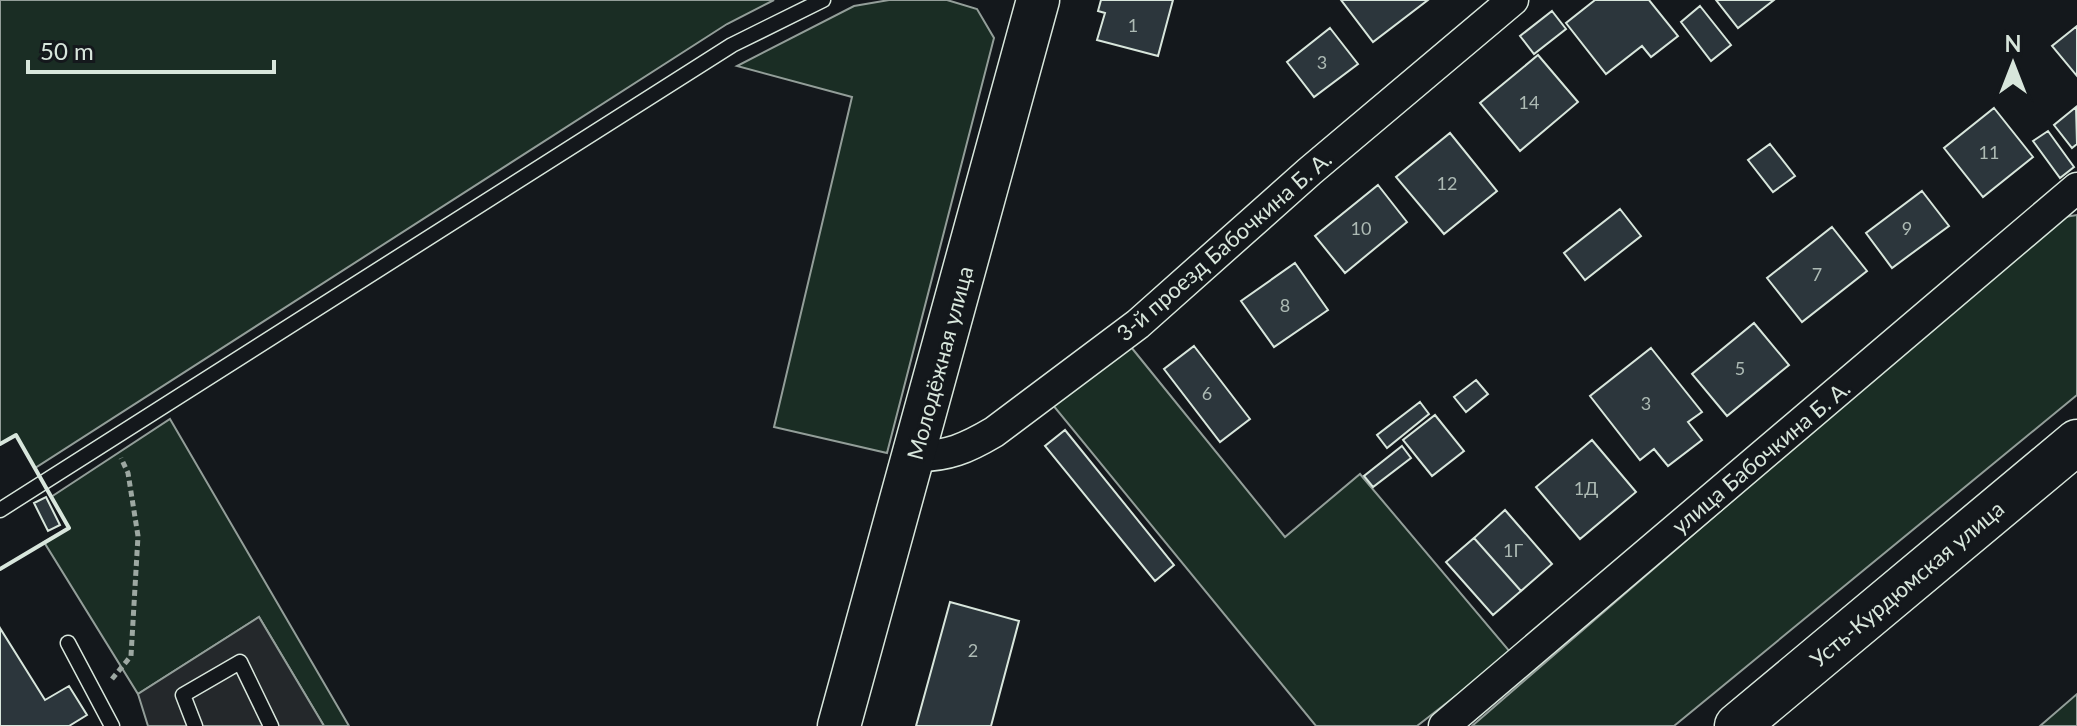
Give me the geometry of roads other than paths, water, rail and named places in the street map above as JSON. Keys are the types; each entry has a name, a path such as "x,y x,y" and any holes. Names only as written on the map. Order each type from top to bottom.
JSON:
{"main road":[{"name":"Усть-Курдюмская улица","path":"1737,726 2077,442"}],"street":[{"name":"3-й проезд Бабочкина Б. А.","path":"915,456 939,457 969,446 994,432 1138,324 1310,171 1513,0"},
{"name":"Молодёжная улица","path":"839,726 915,456 1033,1"},
{"name":"улица Бабочкина Б. А.","path":"1444,726 2077,188"}],"lane":[{"path":"0,510 732,45 823,0"},
{"path":"68,643 112,726"},
{"path":"195,726 183,695 240,662 271,726"}]}
